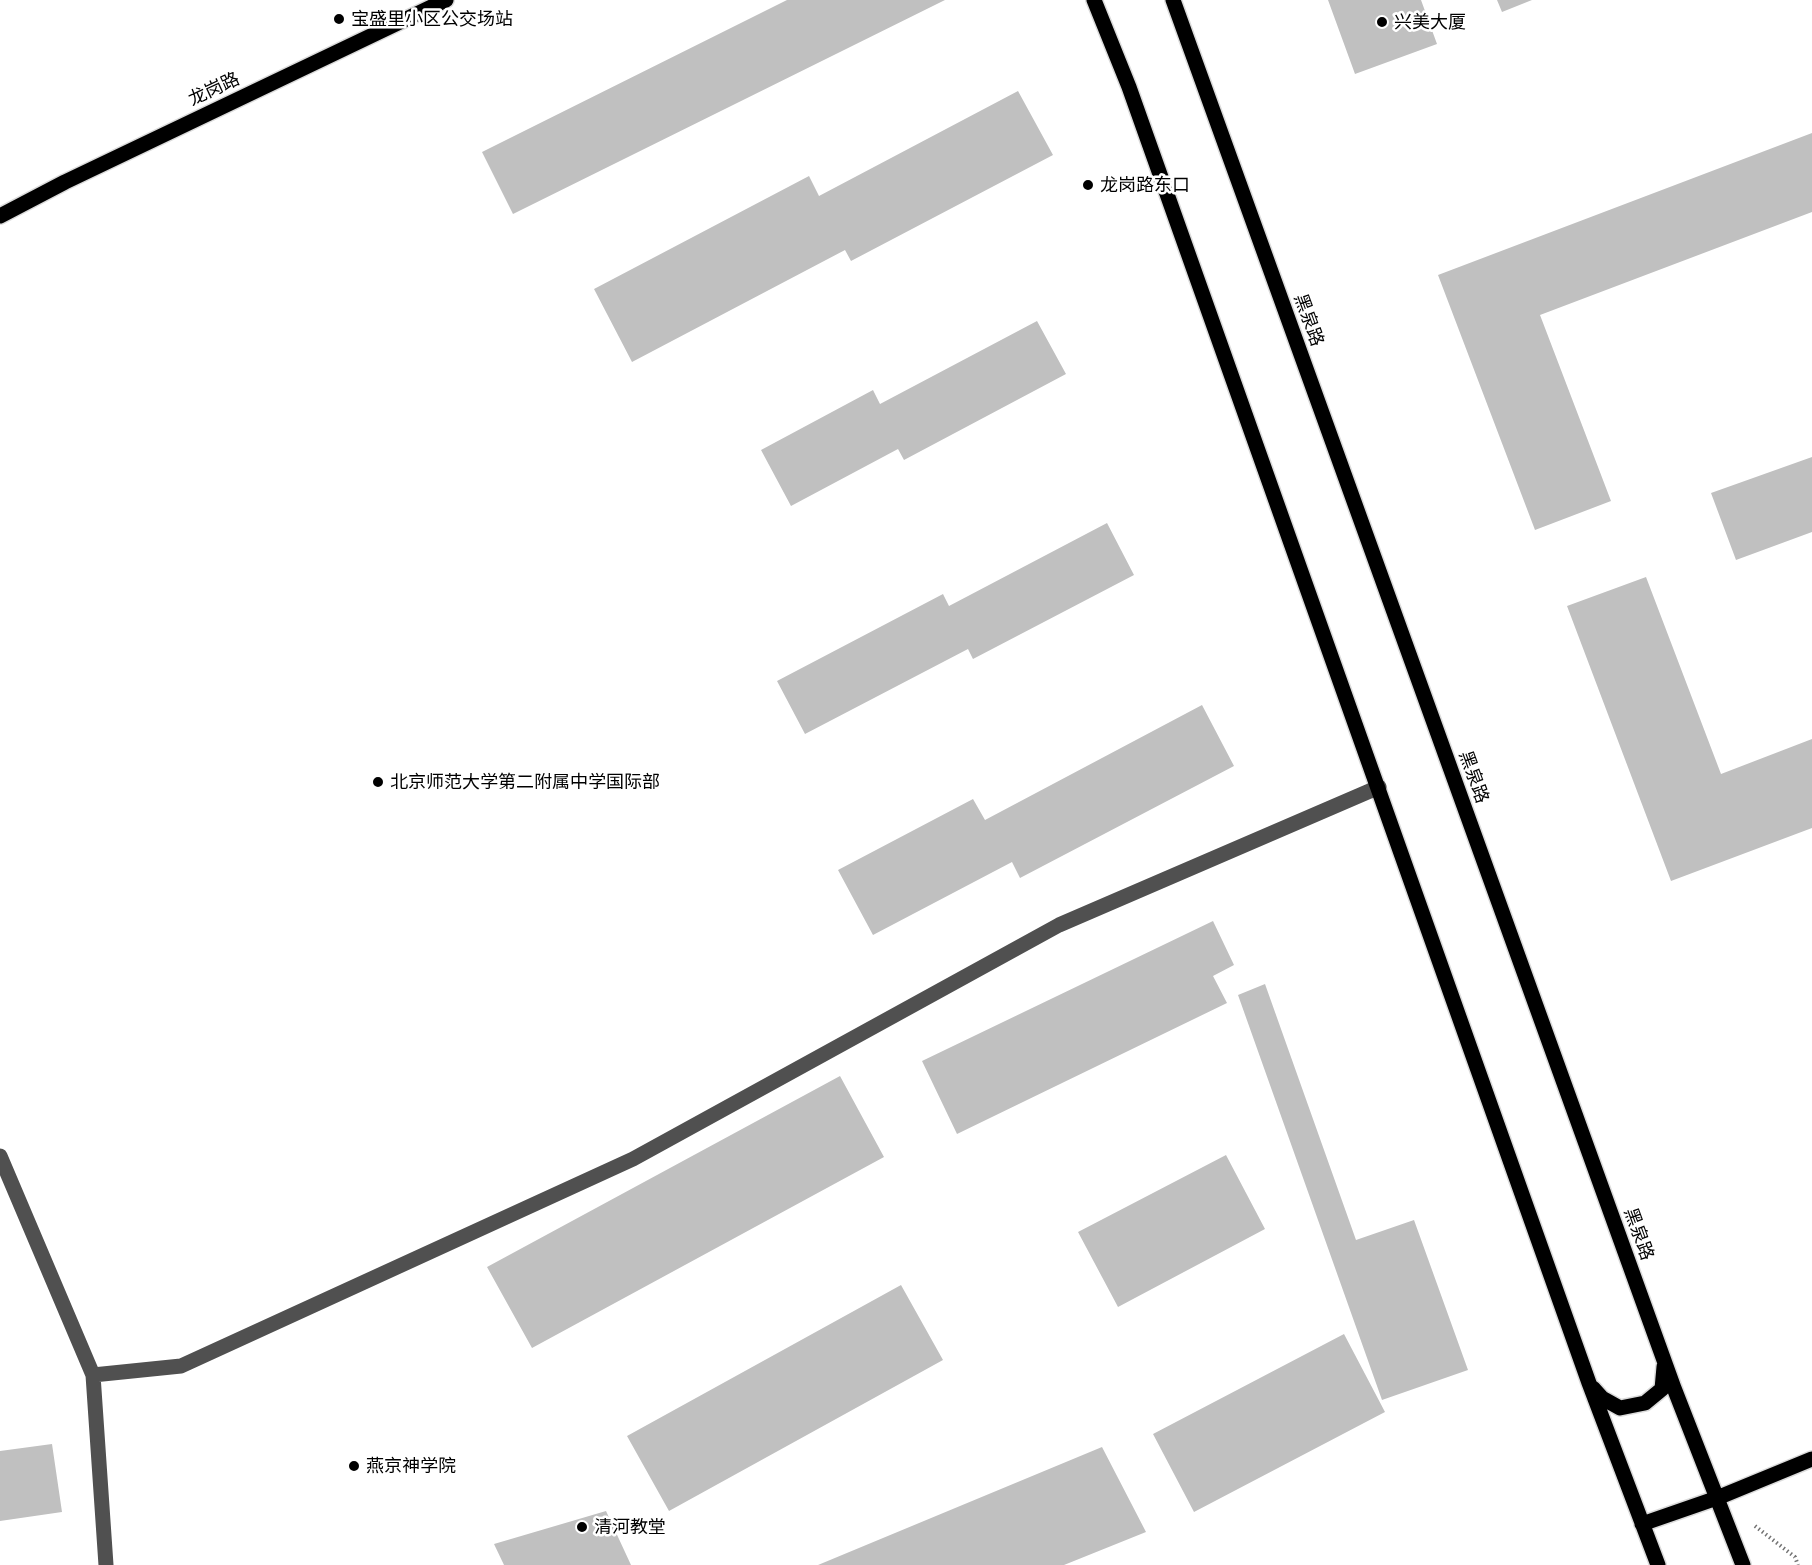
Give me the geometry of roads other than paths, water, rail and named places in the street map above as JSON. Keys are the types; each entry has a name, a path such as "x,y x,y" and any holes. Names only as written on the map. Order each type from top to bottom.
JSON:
{"main road":[{"name":"龙岗路","path":"0,216 65,182 447,0"},
{"path":"1094,0 1129,87 1589,1383 1658,1565"},
{"name":"黑泉路","path":"1173,0 1663,1357 1743,1565"},
{"path":"1589,1383 1602,1398 1620,1408 1645,1403 1662,1389 1665,1378 1663,1357"},
{"path":"1642,1524 1717,1498 1812,1459"}],"street":[{"path":"93,1376 181,1366 612,1169 1059,925 1378,787"},
{"path":"0,1156 93,1376 106,1565"}],"place":[{"name":"宝盛里小区公交场站","path":"339,19"},
{"name":"兴美大厦","path":"1382,22"},
{"name":"龙岗路东口","path":"1088,185"},
{"name":"北京师范大学第二附属中学国际部","path":"378,782"},
{"name":"燕京神学院","path":"354,1466"},
{"name":"清河教堂","path":"582,1527"}]}
